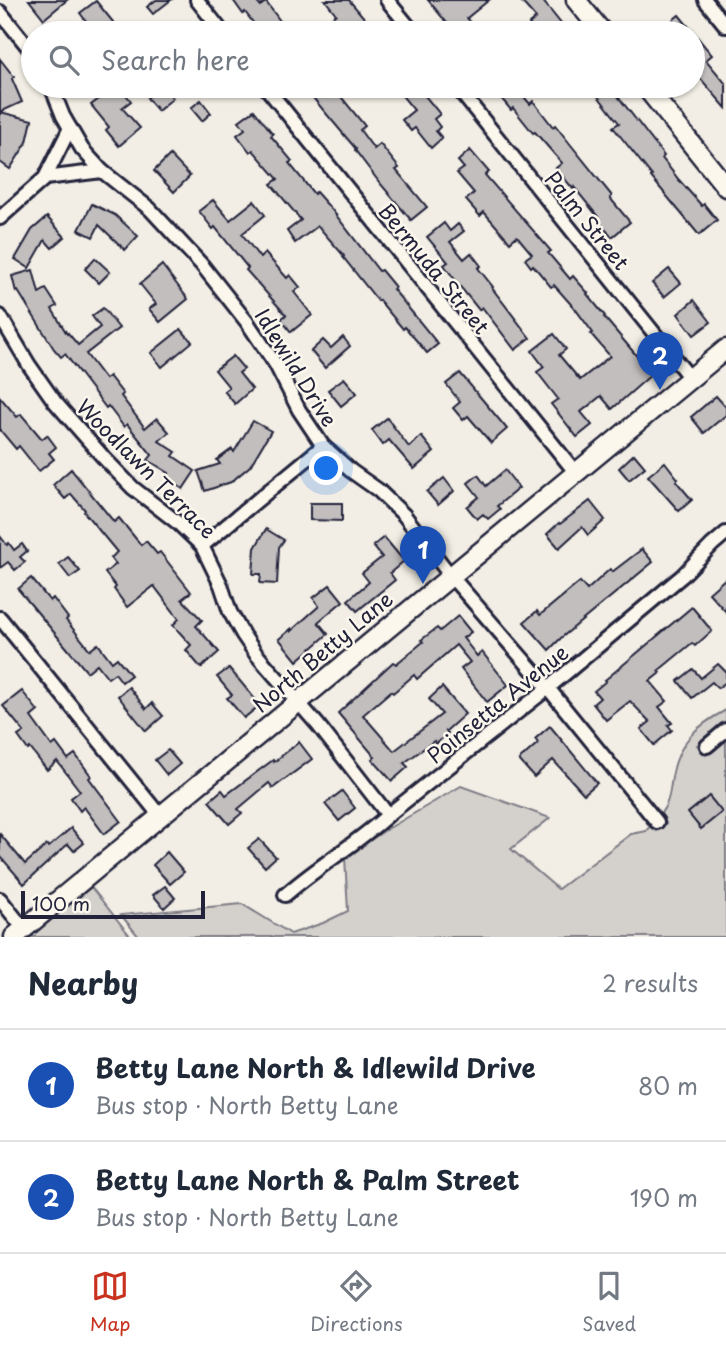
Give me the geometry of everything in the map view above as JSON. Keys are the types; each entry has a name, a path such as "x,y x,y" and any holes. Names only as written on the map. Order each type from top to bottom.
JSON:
{"street":[{"path":"197,0 214,21"},
{"path":"387,0 404,21"},
{"path":"576,0 593,21"},
{"path":"705,0 726,26"},
{"path":"0,12 21,38"},
{"name":"Idlewild Drive","path":"55,98 62,116 82,149 102,171 150,209 202,265 247,322 276,365 299,410 323,446 378,490 404,515 450,575 548,688 657,822"},
{"name":"Bermuda Street","path":"275,98 576,473"},
{"name":"Palm Street","path":"466,98 690,378"},
{"path":"655,98 726,187"},
{"path":"0,218 45,178 70,128"},
{"path":"45,178 102,171"},
{"name":"Woodlawn Terrace","path":"0,316 29,365 79,430 133,488 178,523 202,546 221,585 230,612 256,654 318,725 388,815"},
{"name":"North Betty Lane","path":"19,933 726,349"},
{"path":"202,546 323,446"},
{"name":"Poinsetta Avenue","path":"285,895 304,878 366,835 548,688 682,576 726,533"},
{"path":"0,618 159,816"},
{"path":"707,746 726,730"},
{"path":"0,899 19,933"}],"shaded area":[{"path":"726,710 726,721 697,745 706,755 726,738 726,937 139,937 121,915 242,904 291,934 323,923 348,911 345,857 461,786 550,818 511,849 558,889 631,834 646,831 651,825 656,831 666,823 660,814 667,801 679,754 697,729"},
{"path":"91,887 131,937 30,937"}],"building":[{"path":"29,0 67,0 44,19"},
{"path":"156,0 171,0 153,14 147,7"},
{"path":"233,0 255,0 260,6 266,2 280,21 252,21 245,12 243,14"},
{"path":"325,0 349,0 367,21 330,21 336,14"},
{"path":"428,0 489,0 467,18 469,21 445,21"},
{"path":"520,0 542,0 559,21 532,21 536,18"},
{"path":"96,1 112,21 86,21 80,13"},
{"path":"679,15 684,21 672,21"},
{"path":"705,47 712,55 706,60 726,84 726,108 705,84"},
{"path":"0,59 14,77 12,79 22,102 0,112"},
{"path":"100,98 129,98 131,101 122,108 140,128 119,146 106,130 109,127 91,105"},
{"path":"147,98 173,98 158,111"},
{"path":"313,98 342,98 365,126 360,130 374,149 380,144 399,168 396,170 427,207 411,220"},
{"path":"404,98 427,98 440,114 434,119 440,127 436,131 442,138 431,148 415,128 411,131 402,120 414,110"},
{"path":"501,98 525,98 530,104 533,101 612,196 610,198 630,222 612,237 556,168 562,163 513,108 511,110"},
{"path":"599,98 619,98 679,180 717,220 699,235 613,127 619,123"},
{"path":"201,100 211,113 202,121 191,108"},
{"path":"254,110 292,161 289,163 314,194 316,192 332,210 438,344 427,353 378,301 318,226 295,243 287,231 301,220 271,184 278,179 237,135 245,129 239,121"},
{"path":"0,112 32,120 27,142 10,169 0,162"},
{"path":"470,150 489,172 485,175 551,251 548,253 570,279 573,276 588,293 604,317 652,374 612,409 601,396 581,412 592,425 577,437 551,404 558,399 537,372 544,367 532,351 554,334 566,349 559,355 580,380 610,356 554,285 551,287 533,265 531,267 525,259 532,254 517,236 510,242 484,212 480,216 466,200 474,193 457,173 464,168 458,161"},
{"path":"170,155 190,176 174,192 154,171"},
{"path":"213,200 230,220 254,201 265,215 242,234 260,258 265,253 287,278 290,275 300,287 294,292 312,315 291,332 281,319 286,315 199,211"},
{"path":"92,204 115,215 138,236 125,250 99,225 93,237 79,230"},
{"path":"47,217 65,237 52,248 45,240 29,268 15,259 32,230"},
{"path":"444,223 450,231 458,224 464,231 450,242 464,259 471,253 481,266 478,268 530,338 515,350 482,307 479,310 462,289 444,265 448,262 427,237"},
{"path":"95,258 110,272 99,283 85,269"},
{"path":"162,265 188,299 160,322 149,309 156,304 140,284"},
{"path":"669,269 681,283 664,297 652,283"},
{"path":"33,270 39,293 46,289 57,306 52,309 67,334 78,345 100,327 92,316 103,308 119,328 86,354 105,379 109,376 145,428 157,418 169,432 159,441 176,452 173,456 195,471 183,489 166,478 169,473 148,460 152,455 127,424 124,427 108,406 106,408 65,354 61,357 54,349 18,291 16,292 12,276"},
{"path":"694,300 711,322 694,335 678,314"},
{"path":"181,329 192,342 162,367 151,353"},
{"path":"343,337 350,346 325,368 311,351 323,340 331,348"},
{"path":"233,356 244,369 239,373 252,389 235,404 224,391 229,387 215,370"},
{"path":"460,373 507,429 491,443 468,416 463,420 453,408 460,402 446,384"},
{"path":"344,378 357,393 341,406 328,390"},
{"path":"716,396 726,407 726,415 704,433 691,417"},
{"path":"0,397 17,417 21,414 42,439 47,435 56,447 49,453 54,459 39,471 19,446 16,449 0,430"},
{"path":"387,418 409,447 421,436 434,452 414,469 389,440 383,445 372,430"},
{"path":"253,421 271,431 250,466 231,482 205,491 198,471 220,464 217,460 232,449 234,452"},
{"path":"634,454 645,467 629,480 619,468"},
{"path":"665,462 692,500 679,511 648,476"},
{"path":"71,469 114,522 119,518 141,545 146,541 157,554 160,552 191,592 182,599 202,620 196,626 219,652 201,668 186,650 191,645 173,625 179,619 154,586 127,607 114,589 116,587 105,573 116,564 111,558 117,552 71,494 65,499 53,485"},
{"path":"505,470 519,488 497,506 500,509 488,519 483,514 477,519 467,507 479,497 468,483 478,475 486,486"},
{"path":"444,478 454,491 438,505 427,492"},
{"path":"590,501 605,520 588,535 582,527 559,548 547,534"},
{"path":"310,503 342,503 342,521 310,520"},
{"path":"266,529 284,540 279,547 277,584 260,583 261,574 253,574 255,548"},
{"path":"0,536 14,550 22,544 27,551 20,557 25,562 15,570 8,562 0,568"},
{"path":"384,537 404,561 390,573 395,580 357,611 348,600 369,582 362,573 382,557 373,546"},
{"path":"642,549 653,562 549,650 524,622 537,611 540,615 580,582 587,590 610,569 612,572"},
{"path":"68,557 80,571 70,578 59,564"},
{"path":"31,578 50,601 53,598 68,618 66,620 90,650 98,644 112,662 117,658 131,675 122,682 115,673 108,678 97,664 87,672 18,589"},
{"path":"726,578 726,612 709,593"},
{"path":"330,585 343,601 318,622 328,634 297,661 279,639 319,606 313,598"},
{"path":"692,607 712,631 695,646 692,643 650,681 667,701 659,707 672,723 668,725 672,730 654,745 641,729 650,722 630,701 606,720 593,704 600,698 594,691"},
{"path":"458,616 471,632 463,638 477,656 482,652 508,685 487,702 461,669 470,662 456,645 417,679 414,675 393,693 391,691 363,715 394,751 442,714 429,699 442,687 465,714 436,744 434,741 404,763 408,767 392,781 338,713 393,662 396,664 423,642 421,640 437,628 440,631"},
{"path":"718,664 726,672 726,682 718,688 712,682 692,698 678,681 693,669 701,678"},
{"path":"229,668 260,705 244,718 227,698 232,695 217,677"},
{"path":"129,687 146,709 152,703 163,716 146,731 118,696"},
{"path":"22,691 38,711 31,717 52,746 56,743 68,759 75,754 121,821 104,834 84,807 80,811 71,798 80,791 57,761 47,770 18,736 24,732 3,706"},
{"path":"550,726 597,783 584,794 553,760 534,777 519,760 538,743 535,739"},
{"path":"299,742 312,759 273,788 269,783 238,809 242,813 229,824 209,801 222,790 226,795"},
{"path":"168,750 180,764 167,775 155,760"},
{"path":"342,791 355,808 339,821 325,804"},
{"path":"709,796 722,812 701,829 688,813"},
{"path":"71,828 84,843 74,851 68,844 24,884 0,856 0,834 25,864"},
{"path":"259,839 276,857 265,867 248,848"},
{"path":"167,852 184,872 170,884 153,865"},
{"path":"165,886 175,898 164,908 153,895"}],"place":[{"name":"Betty Lane North & Palm Street","path":"660,390"},
{"name":"Betty Lane North & Idlewild Drive","path":"423,584"}]}
